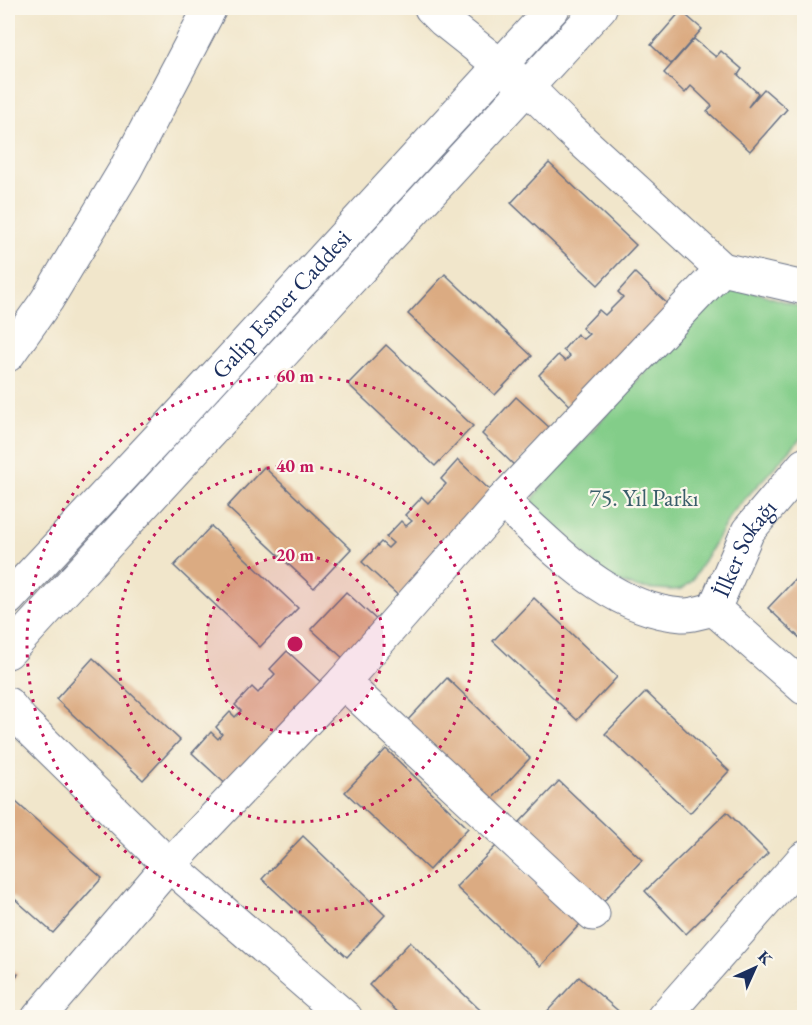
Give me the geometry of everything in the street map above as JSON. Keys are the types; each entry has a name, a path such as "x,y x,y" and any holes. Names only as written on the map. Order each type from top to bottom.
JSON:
{"street":[{"path":"8,355 47,300 125,170 210,8"},
{"path":"430,8 526,86 568,128 722,269 804,288"},
{"name":"Galip Esmer Caddesi","path":"8,599 174,422 553,8"},
{"path":"8,651 600,8"},
{"path":"38,1017 169,865 343,682 502,501 722,269"},
{"name":"İlker Sokağı","path":"714,609 748,531 804,465"},
{"path":"502,501 598,585 622,599 651,609 684,616 714,609 804,688"},
{"path":"343,682 593,914"},
{"path":"8,704 22,721 169,865 346,1017"},
{"path":"663,1017 804,858"}],"green space":[{"name":"75. Yıl Parkı","path":"725,282 804,308 804,435 732,513 692,581 682,589 639,588 612,580 530,504 539,490"}],"building":[{"path":"681,11 702,29 671,64 651,45"},
{"path":"694,39 716,57 721,51 742,69 738,75 758,93 748,107 764,89 787,109 750,151 707,111 712,106 691,86 685,93 664,73"},
{"path":"549,163 636,245 598,285 511,203"},
{"path":"635,273 673,309 580,415 539,375 558,355 565,361 570,356 563,350 577,334 583,339 589,334 582,328 599,310 605,315 623,297 618,292"},
{"path":"445,274 532,356 495,395 408,314"},
{"path":"386,345 473,426 435,466 348,384"},
{"path":"516,397 550,428 515,466 482,434"},
{"path":"458,460 496,496 434,553 441,559 404,601 362,562 381,542 388,548 393,543 386,537 401,521 406,526 412,521 405,515 422,497 428,503 446,484 441,479"},
{"path":"264,467 351,549 314,588 227,507"},
{"path":"211,526 298,608 260,647 174,566"},
{"path":"804,570 804,642 768,608"},
{"path":"346,592 380,623 345,660 311,629"},
{"path":"534,598 617,677 577,720 493,641"},
{"path":"287,651 325,686 233,791 192,753 211,732 218,739 222,734 216,727 230,712 235,717 241,711 235,705 252,687 258,693 275,674 270,669"},
{"path":"93,658 180,740 143,780 56,699"},
{"path":"447,678 530,758 491,800 407,721"},
{"path":"646,692 729,771 690,813 605,734"},
{"path":"386,749 468,828 429,870 345,792"},
{"path":"559,781 642,860 603,902 518,824"},
{"path":"8,795 102,878 53,933 8,893"},
{"path":"727,812 768,853 686,934 645,891"},
{"path":"303,836 385,915 347,957 262,879"},
{"path":"497,845 580,924 541,966 456,887"},
{"path":"410,942 488,1017 403,1017 369,985"},
{"path":"8,965 18,974 8,986"},
{"path":"579,977 623,1015 621,1017 542,1017"}]}
